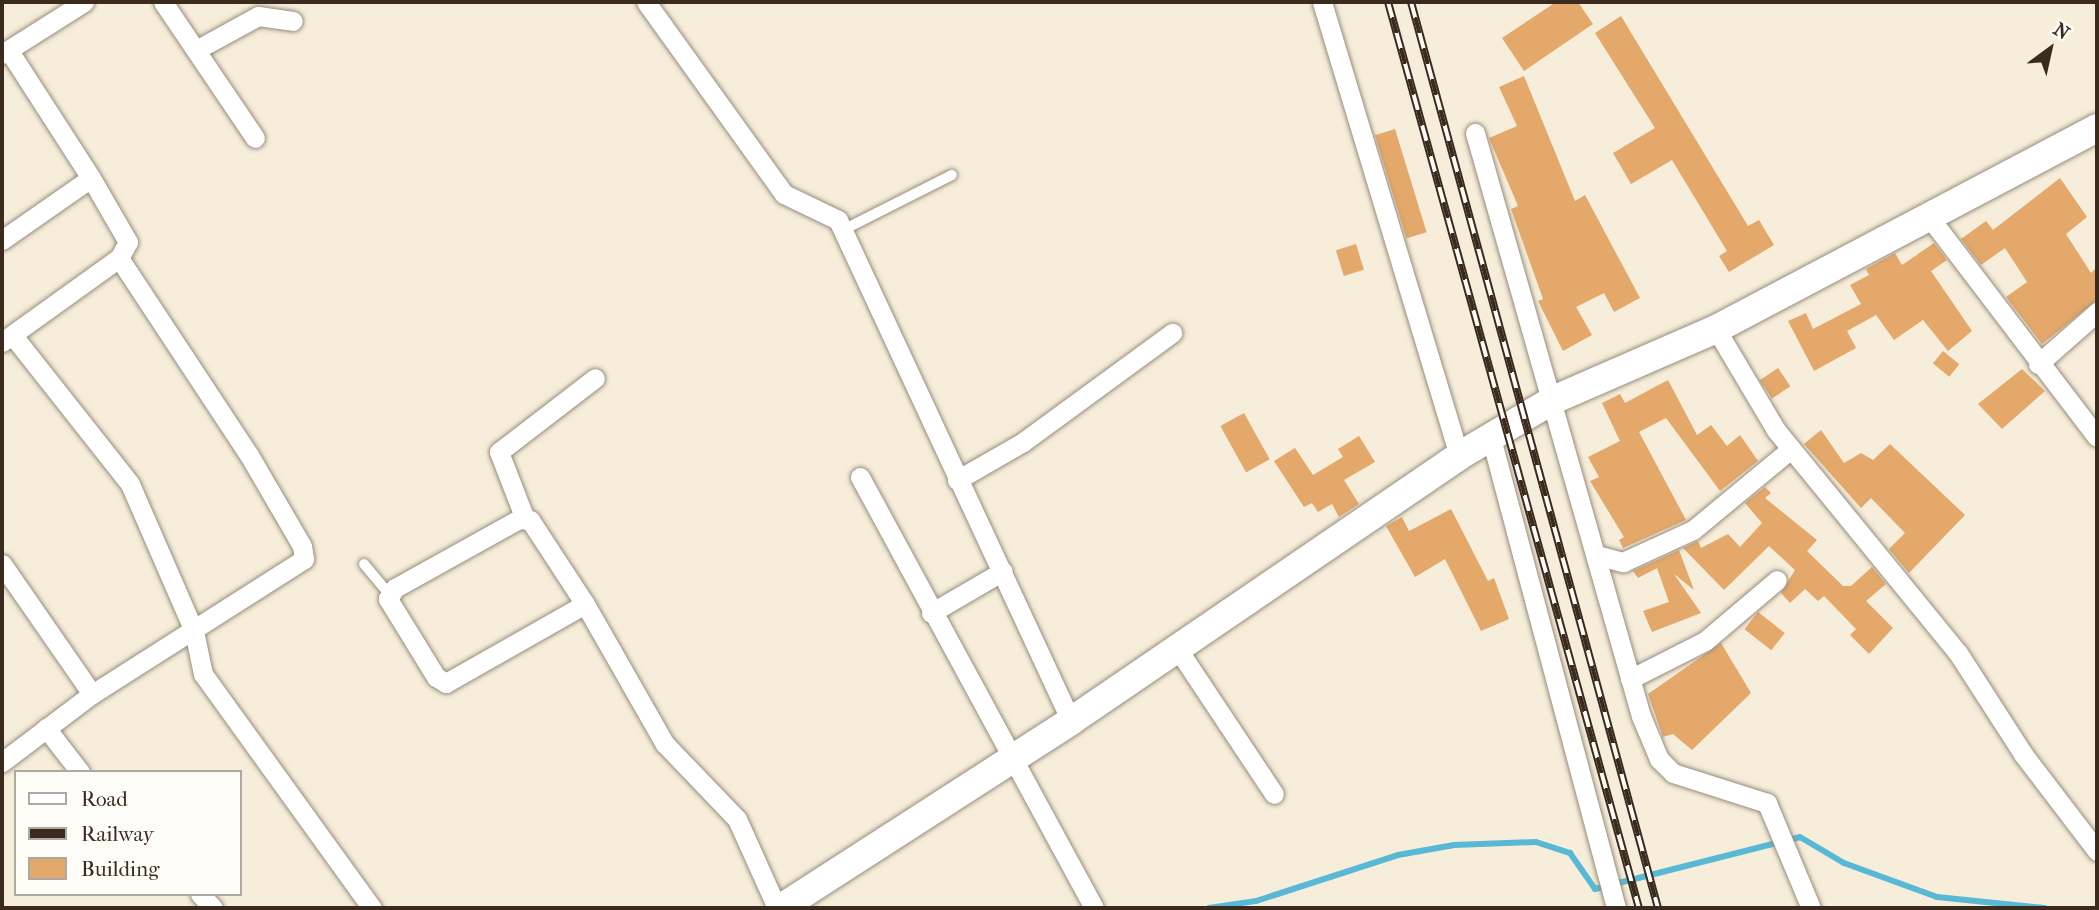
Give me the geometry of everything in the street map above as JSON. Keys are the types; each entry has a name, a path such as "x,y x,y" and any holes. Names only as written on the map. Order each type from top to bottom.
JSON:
{"street":[{"path":"83,2 6,53 91,178 128,242 118,258 8,340 130,484 194,631 203,674 372,908"},
{"path":"163,2 255,138"},
{"path":"646,2 784,194 828,212 843,230 1071,721"},
{"path":"1322,2 1459,456"},
{"path":"197,50 258,16 293,21"},
{"path":"596,378 499,452 525,519 585,604 665,744 737,819 779,908 1013,760 1459,456 1552,400 1716,329 2097,128"},
{"path":"1475,133 1600,556 1630,679 1665,767 1757,797 1773,812 1811,908"},
{"path":"2,240 91,178"},
{"path":"1930,218 2038,364 2095,428"},
{"path":"2,762 92,694 299,566 302,545 118,258"},
{"path":"2038,364 2097,312"},
{"path":"1716,329 1791,450 1958,653 2023,754 2097,850"},
{"path":"957,480 1023,442 1172,333"},
{"path":"1491,438 1615,904"},
{"path":"1600,556 1623,562 1693,530 1791,450"},
{"path":"860,477 931,613 1094,908"},
{"path":"525,519 389,593 436,677 446,683 585,604"},
{"path":"2,564 92,694"},
{"path":"931,613 1003,571"},
{"path":"1630,679 1705,641 1777,580"},
{"path":"1177,648 1274,794"},
{"path":"46,729 78,770"}],"lane":[{"path":"843,230 952,175"},
{"path":"364,564 389,593"}],"building":[{"path":"1556,2 1578,2 1593,24 1524,71 1502,38"},
{"path":"1621,16 1748,226 1759,220 1774,245 1729,272 1719,256 1727,251 1672,160 1631,184 1613,153 1655,128 1595,33"},
{"path":"1524,76 1575,201 1585,195 1640,298 1614,312 1604,293 1576,307 1592,335 1563,351 1538,301 1543,299 1511,209 1518,206 1489,138 1517,126 1499,87"},
{"path":"1395,129 1427,232 1406,238 1375,135"},
{"path":"2060,178 2087,217 2066,234 2091,273 2097,267 2097,300 2042,344 2006,297 2027,282 2005,248 1981,265 1961,239 1986,221 1993,230"},
{"path":"1934,243 1947,260 1931,271 1972,331 1948,351 1923,320 1894,340 1876,315 1847,331 1856,348 1814,371 1788,321 1806,313 1813,329 1861,304 1850,285 1869,275 1866,269 1895,253 1902,265"},
{"path":"1356,244 1364,270 1344,276 1336,250"},
{"path":"1943,351 1959,364 1949,377 1933,363"},
{"path":"1778,368 1790,386 1772,399 1760,380"},
{"path":"2022,369 2045,391 2002,429 1978,404"},
{"path":"1668,380 1697,435 1711,425 1727,446 1740,435 1758,461 1720,491 1666,418 1639,432 1686,520 1623,548 1619,540 1624,537 1590,481 1599,477 1588,457 1620,441 1602,403 1620,394 1625,403"},
{"path":"1244,413 1270,459 1246,472 1220,426"},
{"path":"1821,430 1844,463 1861,453 1873,460 1890,444 1965,515 1909,573 1889,549 1905,533 1871,498 1861,508 1804,444"},
{"path":"1359,436 1375,462 1344,480 1359,504 1339,517 1332,504 1318,512 1312,503 1304,507 1274,461 1295,448 1313,475 1343,457 1338,449"},
{"path":"1765,487 1771,493 1765,498 1817,540 1807,551 1843,586 1851,586 1872,567 1886,584 1866,601 1893,628 1869,654 1850,635 1856,629 1824,596 1818,601 1805,589 1790,603 1781,593 1795,570 1769,546 1724,590 1683,548 1698,541 1701,548 1728,534 1740,547 1762,523 1745,503"},
{"path":"1451,509 1488,581 1494,578 1509,619 1481,631 1445,559 1415,577 1386,526 1402,517 1409,531"},
{"path":"1679,550 1694,590 1674,574 1701,613 1652,632 1643,611 1669,602 1657,568 1638,578 1633,571"},
{"path":"1758,612 1785,633 1771,650 1744,629"},
{"path":"1721,643 1751,693 1692,750 1673,734 1663,737 1648,694"}],"waterway":[{"path":"1209,908 1256,901 1398,855 1454,845 1536,842 1570,853 1595,889 1800,837 1844,863 1937,897 2044,908"}],"railway":[{"path":"1388,2 1639,908"},
{"path":"1411,2 1658,908"}]}
